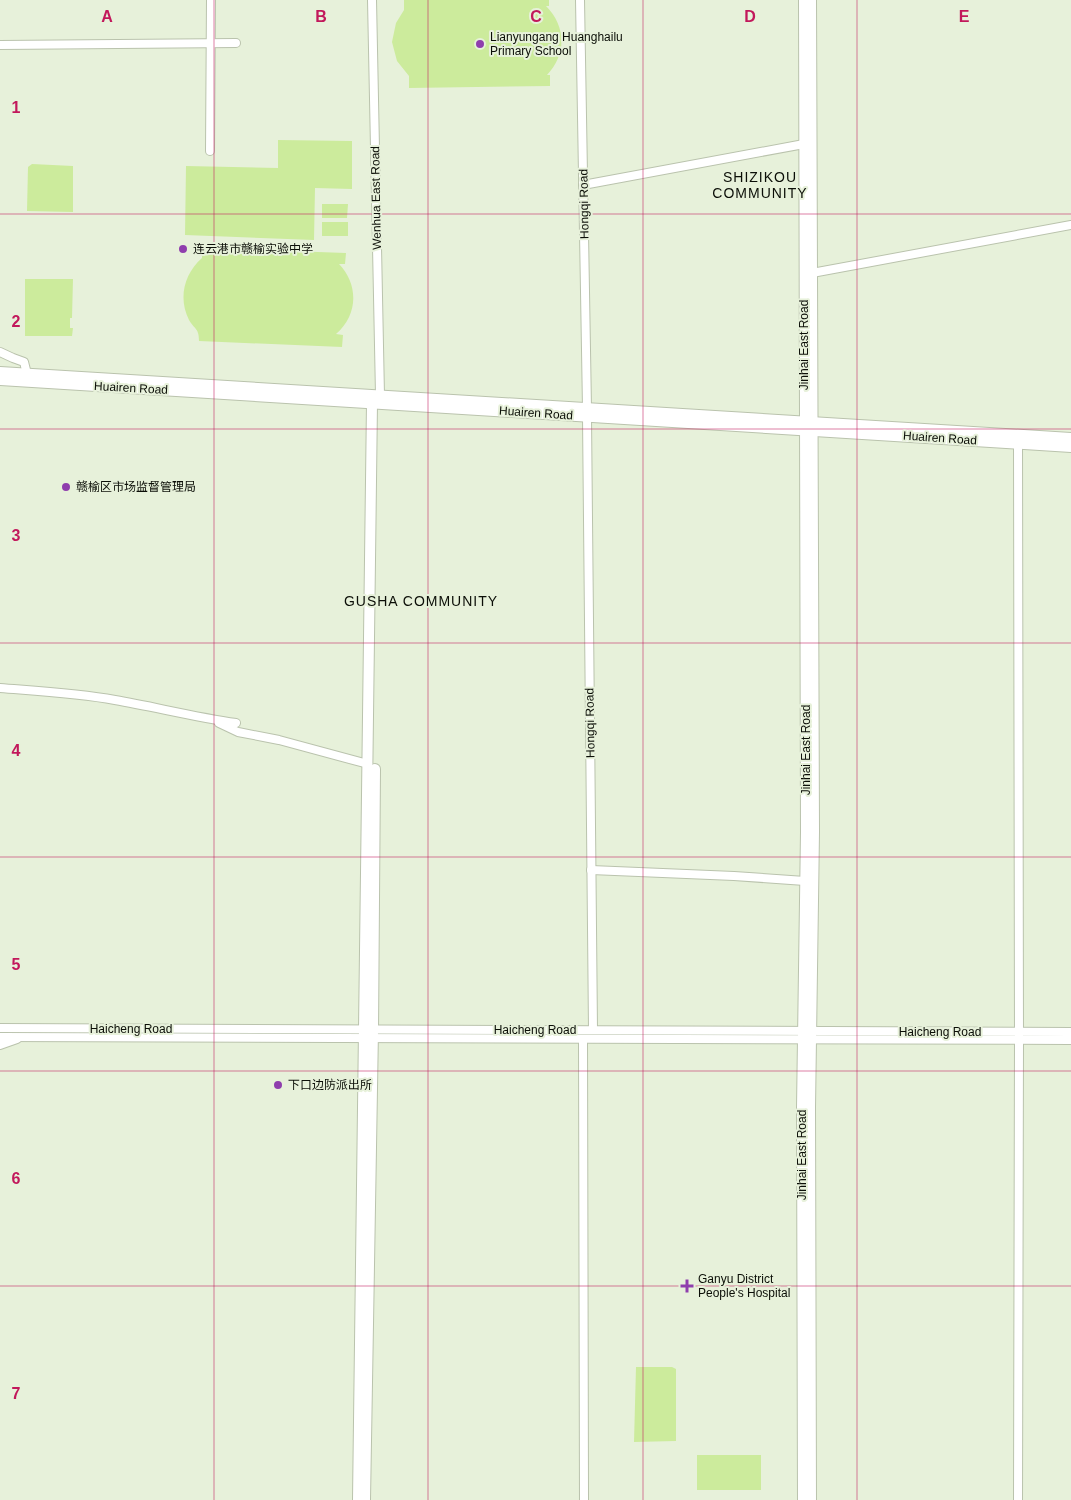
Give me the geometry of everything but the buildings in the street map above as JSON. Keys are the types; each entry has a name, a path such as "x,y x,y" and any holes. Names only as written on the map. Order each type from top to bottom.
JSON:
{"main road":[{"name":"Jinhai East Road","path":"803,1500 807,1035 814,832 804,144 804,0"},
{"name":"Jinhai East Road","path":"811,0 812,273 805,881 811,1500"},
{"path":"0,364 28,378"},
{"name":"Huairen Road","path":"0,372 28,378"},
{"name":"Huairen Road","path":"0,380 28,378 376,401 809,426 1071,438"},
{"path":"0,389 28,378"},
{"path":"358,1500 369,1034 368,764 376,401"},
{"path":"365,1500 376,401"},
{"name":"Huairen Road","path":"809,426 1071,447"}],"street":[{"path":"210,151 211,0"},
{"name":"Wenhua East Road","path":"372,0 376,401"},
{"name":"Hongqi Road","path":"580,0 587,412 593,1030"},
{"path":"0,45 236,43"},
{"path":"583,185 804,144"},
{"path":"812,273 1071,225"},
{"path":"0,352 24,362 28,378"},
{"path":"1018,444 1018,1500"},
{"path":"0,688 114,699 236,723"},
{"path":"210,719 238,732 279,740 368,764"},
{"path":"591,870 805,881"},
{"path":"0,1022 21,1028"},
{"name":"Haicheng Road","path":"0,1028 583,1039 807,1035"},
{"name":"Haicheng Road","path":"0,1037 593,1030 807,1035 1019,1036 1071,1040"},
{"name":"Haicheng Road","path":"1019,1036 1071,1032"},
{"path":"0,1044 27,1037"},
{"path":"583,1039 584,1500"}],"green space":[{"name":"Lianyungang Huanghailu Primary School","path":"404,0 549,0 549,6 546,6 557,22 562,40 558,58 554,67 547,75 550,75 550,86 409,88 409,76 397,61 392,42 396,23 404,10"},
{"path":"278,140 352,141 352,189 315,188 314,240 185,235 186,166 278,168"},
{"path":"32,164 73,166 73,212 27,211 28,167"},
{"path":"322,204 348,204 347,218 322,218"},
{"path":"322,222 348,222 348,236 322,236"},
{"path":"202,248 346,253 345,264 339,264 346,272 350,281 353,290 353,300 349,318 336,334 343,335 342,347 199,341 197,331 186,312 184,295 187,279 202,258"},
{"path":"25,279 73,279 72,318 70,318 70,328 73,328 72,336 25,336"},
{"path":"636,1367 672,1367 676,1369 676,1441 634,1442"},
{"path":"697,1455 761,1455 761,1490 697,1490"}],"place":[{"name":"Lianyungang Huanghailu Primary School","path":"480,44"},
{"name":"连云港市赣榆实验中学","path":"183,249"},
{"name":"赣榆区市场监督管理局","path":"66,487"},
{"name":"下口边防派出所","path":"278,1085"},
{"name":"Ganyu District People's Hospital","path":"687,1286"}],"district":[{"name":"SHIZIKOU COMMUNITY","path":"760,186"},
{"name":"GUSHA COMMUNITY","path":"421,601"}]}
